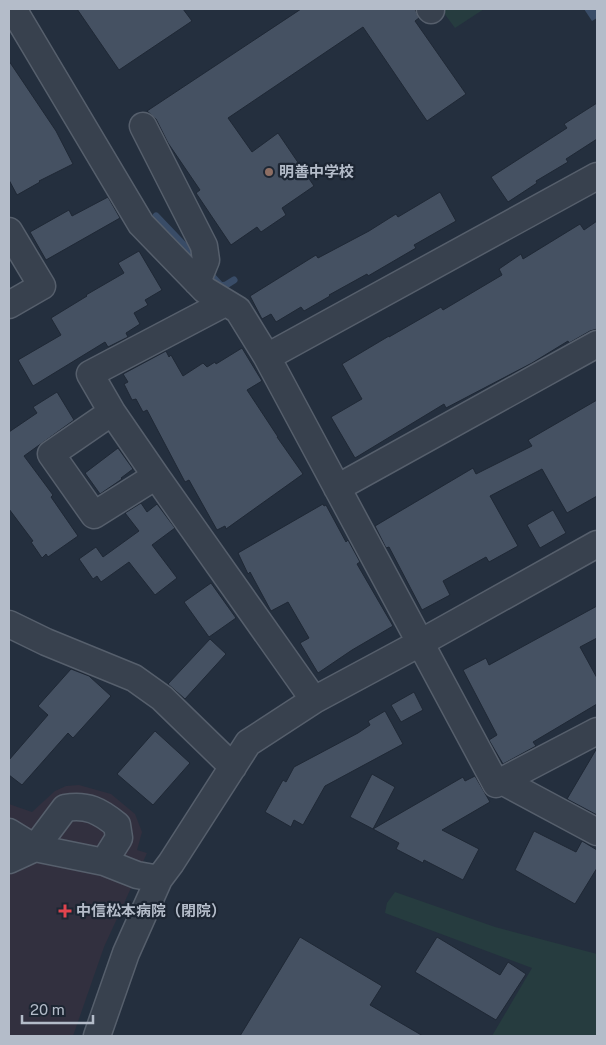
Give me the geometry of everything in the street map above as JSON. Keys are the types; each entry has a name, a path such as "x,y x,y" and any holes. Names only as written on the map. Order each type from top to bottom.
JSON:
{"street":[{"path":"13,9 141,224 200,276 205,290 238,310 267,356 496,784 595,734"},
{"path":"143,126 204,246 206,260 200,276"},
{"path":"267,356 597,176"},
{"path":"9,231 42,286 9,305"},
{"path":"225,302 90,374 112,412 314,700"},
{"path":"337,488 597,344"},
{"path":"112,412 51,454 94,515 156,476"},
{"path":"97,1036 126,953 159,879 248,743 314,700 597,544"},
{"path":"9,624 46,642 134,678 162,698 233,767"},
{"path":"502,781 597,832"},
{"path":"9,860 35,848 65,808 79,805 102,813 117,824 119,838 104,862"},
{"path":"9,832 35,848 104,862 137,875 159,879"}],"shaded area":[{"name":"中信松本病院（閉院）","path":"79,785 111,794 135,814 142,832 137,850 147,853 104,947 73,1036 9,1036 9,804 32,812 55,791 66,786"}],"green space":[{"path":"441,9 484,9 455,28"},
{"path":"395,892 495,927 597,954 597,1036 492,1036 532,968 385,913 387,903"}],"water":[{"path":"584,9 597,9 597,18 592,21"}],"building":[{"path":"77,9 183,9 192,21 119,70"},
{"path":"301,9 415,9 419,18 415,21 466,94 427,121 363,27 228,118 252,152 278,133 314,186 282,208 286,215 261,232 257,227 231,245 196,193 200,190 168,143 156,119 147,111"},
{"path":"9,61 56,131 73,164 39,181 17,195 9,180"},
{"path":"597,103 597,139 566,159 568,162 536,181 537,183 508,202 491,177 567,128 564,124"},
{"path":"440,192 456,221 414,245 416,248 368,276 367,274 329,295 304,311 301,307 276,322 271,314 262,319 250,296 316,255 318,258 369,231 396,214 398,217"},
{"path":"108,197 120,218 46,260 30,232 69,210 72,216"},
{"path":"597,221 597,329 569,343 568,341 532,363 446,408 444,404 355,458 331,417 362,399 342,364 441,307 443,310 502,275 499,269 521,254 523,259 580,224 584,230"},
{"path":"139,251 162,290 145,300 148,305 134,313 140,324 126,333 128,337 108,347 105,342 33,386 18,360 61,335 51,318 124,273 118,263"},
{"path":"242,348 262,381 247,390 303,474 226,529 225,526 217,530 189,480 185,482 147,410 143,412 136,399 132,400 124,384 128,382 123,374 166,351 169,357 171,355 183,376 203,363 207,367 215,362 216,364"},
{"path":"57,392 74,420 24,456 53,495 51,497 78,536 48,557 46,554 42,558 31,542 33,541 9,509 9,432 37,413 33,407"},
{"path":"597,400 597,496 567,513 542,469 490,496 518,546 489,562 486,557 443,581 450,595 422,610 389,547 386,548 375,526 473,468 476,474 532,446 528,440"},
{"path":"118,448 133,469 100,494 85,473"},
{"path":"141,503 147,512 157,504 175,528 152,545 177,578 155,595 129,562 101,582 97,576 93,579 79,559 96,547 103,557 139,531 125,513"},
{"path":"323,504 324,506 326,505 346,542 348,540 360,562 357,564 393,626 318,673 300,643 309,638 288,602 271,611 250,572 248,574 238,553"},
{"path":"553,510 566,533 540,548 527,525"},
{"path":"211,583 236,618 209,637 184,602"},
{"path":"597,606 597,638 580,647 597,678 597,704 533,742 536,746 503,764 489,740 497,735 463,670 486,658 489,665"},
{"path":"210,639 226,654 185,699 168,684"},
{"path":"71,669 89,676 111,696 73,738 68,733 22,785 9,775 9,760 48,715 38,706"},
{"path":"414,692 423,710 401,722 391,705"},
{"path":"385,711 403,744 325,786 303,825 294,820 291,827 265,812 283,780 286,782 294,767 358,733 370,725 368,721"},
{"path":"155,731 190,763 153,805 117,774"},
{"path":"597,748 597,815 567,799"},
{"path":"372,774 395,787 373,829 350,817"},
{"path":"475,776 490,802 442,830 479,849 463,880 424,860 423,863 396,849 399,843 373,829 463,777 465,781"},
{"path":"534,831 576,852 582,841 597,850 597,868 575,904 515,870"},
{"path":"300,937 382,986 370,1005 423,1036 240,1036"},
{"path":"437,937 500,975 508,962 526,974 496,1020 415,972"}],"waterway":[{"path":"156,216 197,259"},
{"path":"208,272 221,286 234,280"}],"place":[{"name":"明善中学校","path":"269,172"},
{"name":"中信松本病院（閉院）","path":"65,911"}]}
